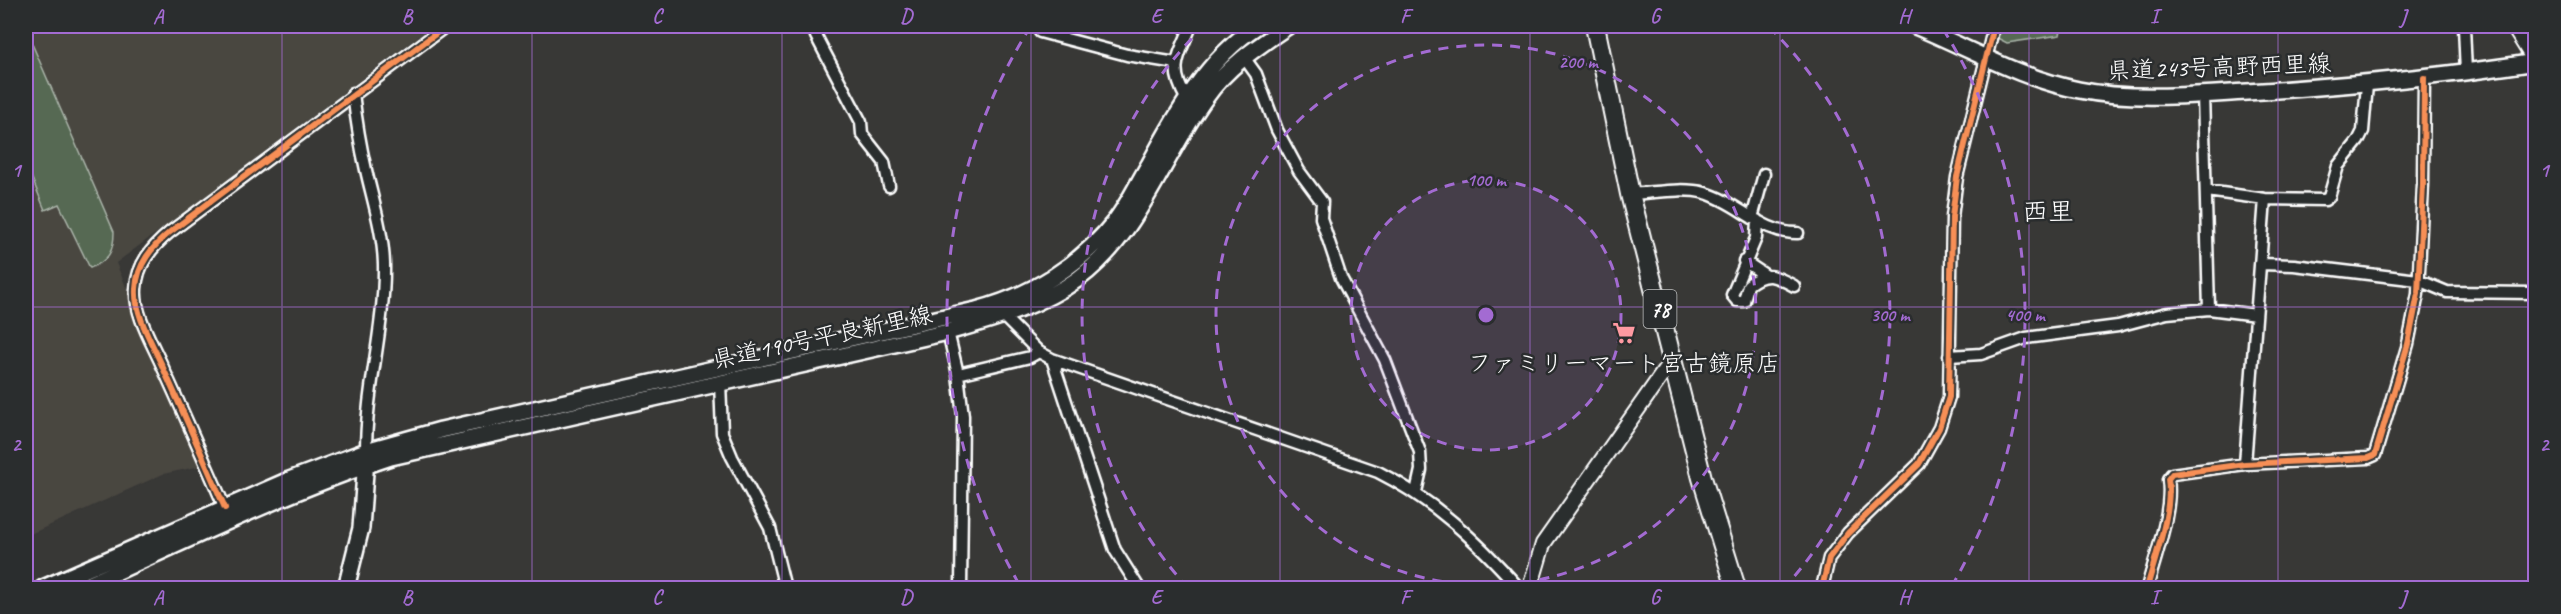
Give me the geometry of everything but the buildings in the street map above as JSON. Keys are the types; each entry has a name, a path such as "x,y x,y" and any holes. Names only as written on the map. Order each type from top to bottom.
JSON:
{"main road":[{"name":"県道190号平良新里線","path":"366,458 391,458 948,332 998,311 1076,262 1097,241 1129,200 1187,100 1220,57 1243,35 1257,26"},
{"name":"県道190号平良新里線","path":"366,458 441,430 998,311 1047,298 1077,279 1117,242 1206,96 1243,56 1288,26"},
{"name":"78","path":"1595,26 1630,194 1702,478 1736,588"},
{"name":"県道243号高野西里線","path":"1915,26 1987,60 2078,90 2133,95 2203,94 2367,85 2535,63"},
{"path":"44,588 225,508 366,458"},
{"path":"81,588 366,458"},
{"path":"346,588 361,528 366,458"}],"street":[{"path":"225,508 146,328 136,297 139,273 153,246 353,93 446,26"},
{"path":"813,26 861,122 862,134 884,162 890,186"},
{"path":"1187,100 1176,81 1176,63 1191,26"},
{"path":"1822,588 1829,558 1848,533 1919,464 1939,428 1949,397 1952,217 1957,177 1994,26"},
{"path":"2464,26 2466,73"},
{"path":"2513,26 2535,63"},
{"path":"1040,32 1127,55 1176,63"},
{"path":"1243,56 1256,74 1277,130 1299,171 1316,190 1322,202 1321,218 1341,278 1385,360 1419,452 1421,470 1416,492"},
{"path":"2147,588 2163,527 2169,487 2168,479 2172,474 2245,464 2368,458 2375,455 2408,344 2418,294 2423,184 2424,78"},
{"path":"2207,191 2318,201 2329,197 2338,166 2363,131 2367,85"},
{"path":"353,93 365,167 383,242 384,262 379,331 366,413 366,458"},
{"path":"2203,94 2209,309"},
{"path":"1764,174 1755,219 1756,238 1744,261 1732,295 1737,301 1744,301 1748,285 1765,275 1774,274 1794,286"},
{"path":"1630,194 1690,191 1707,193 1781,233 1798,233"},
{"path":"2245,464 2265,198"},
{"path":"1744,261 1765,275"},
{"path":"2260,264 2294,265 2418,280 2447,292 2535,293"},
{"path":"1949,356 1981,354 2026,338 2118,326 2167,313 2209,309 2256,315"},
{"path":"998,311 1039,352 1052,359 1368,468 1416,492 1435,504 1519,588"},
{"path":"948,332 963,416 961,588"},
{"path":"957,374 1030,357 1039,352"},
{"path":"1052,359 1115,550 1139,588"},
{"path":"1530,588 1543,544 1672,359"},
{"path":"720,382 722,433 732,458 770,528 785,588"}],"shaded area":[{"path":"26,26 432,26 116,263 201,466 163,474 26,536"}],"green space":[{"path":"1974,26 2062,26 2060,35 2007,43"},
{"path":"26,30 114,232 109,255 90,268 59,204 45,210 26,164"}],"cycle path":[{"path":"225,508 141,320 136,289 142,264 157,244 170,232 446,26"},
{"path":"1822,588 1829,558 1848,533 1919,464 1939,428 1949,397 1952,217 1957,177 1994,26"},
{"path":"2147,588 2166,519 2168,479 2172,474 2245,464 2368,458 2375,455 2408,344 2418,294 2423,184 2424,78"}],"place":[{"name":"ファミリーマート宮古鏡原店","path":"1624,333"}],"district":[{"name":"西里","path":"2048,211"}]}
